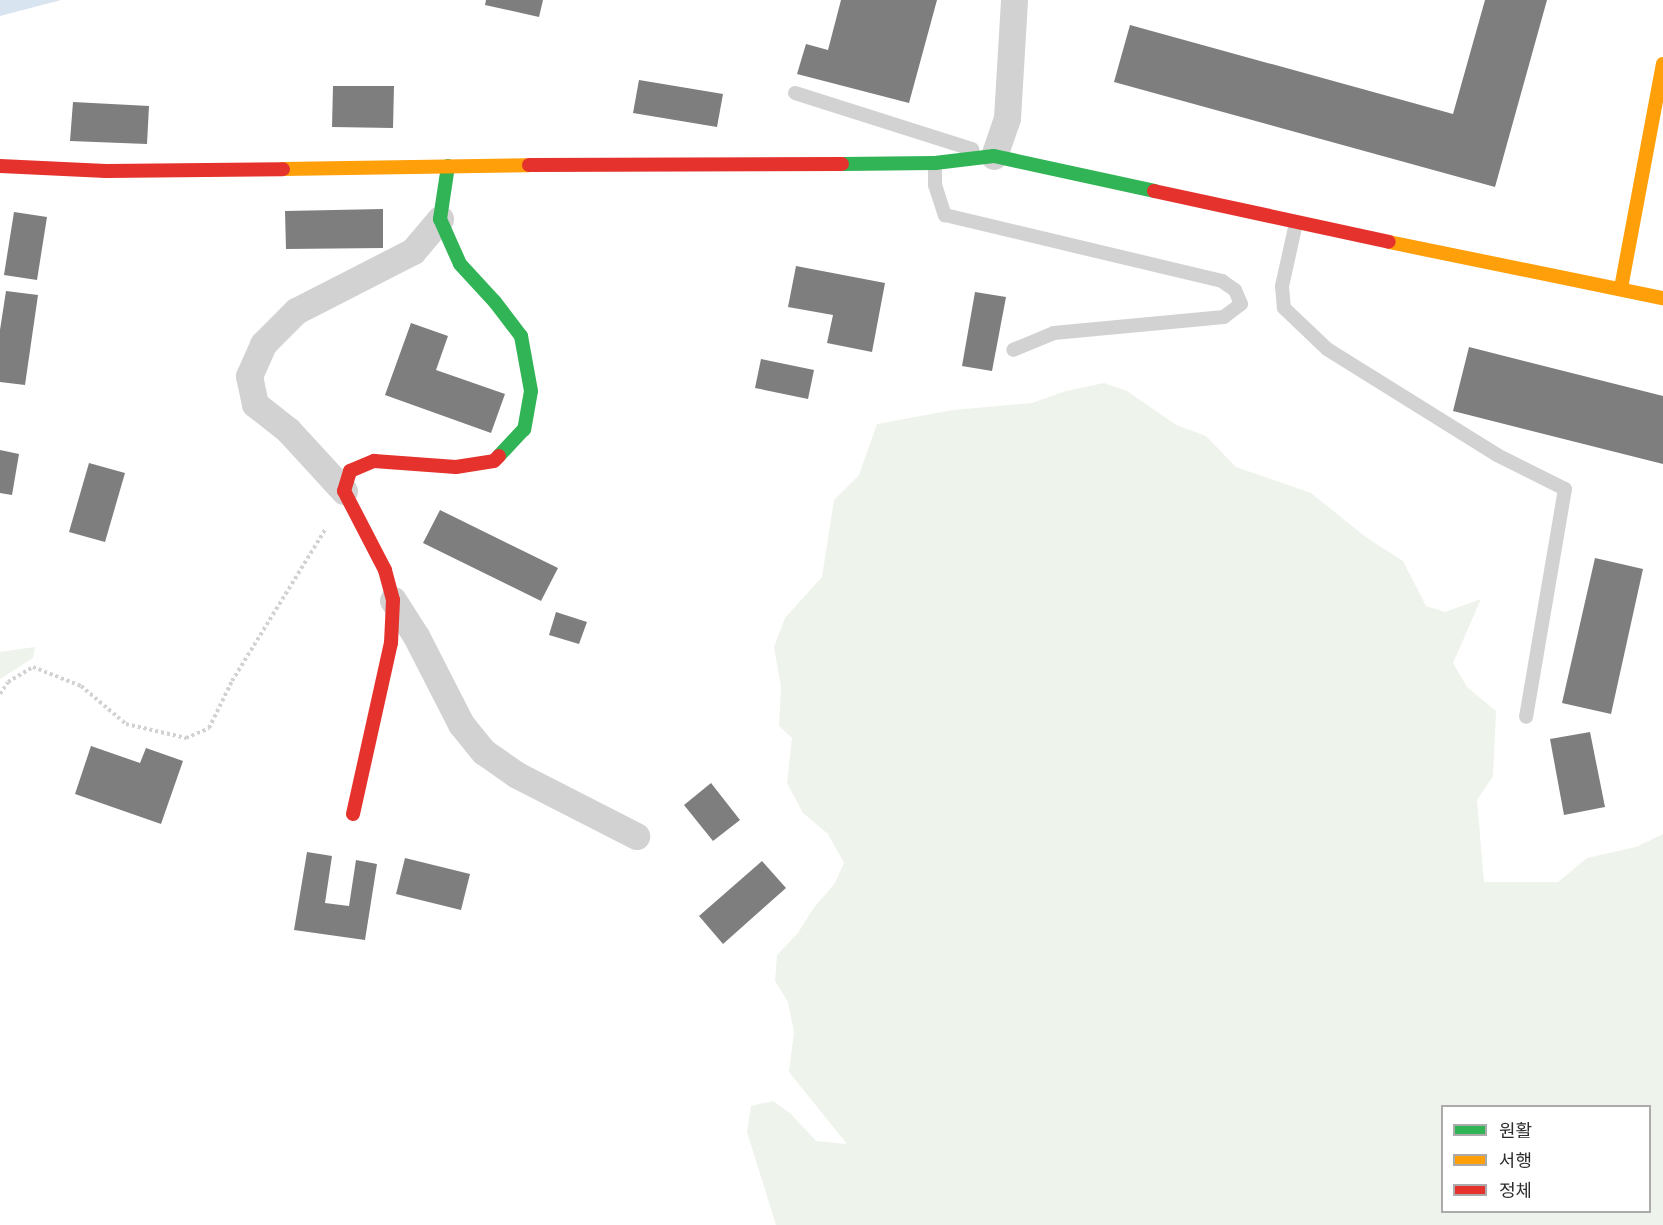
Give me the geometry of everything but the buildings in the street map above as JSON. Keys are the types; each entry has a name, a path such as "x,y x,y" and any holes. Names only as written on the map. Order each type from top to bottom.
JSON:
{"street":[{"path":"994,156 1007,118 1014,0"},
{"path":"1621,288 1663,64"},
{"path":"0,166 106,171 448,165 935,163 994,156 1296,223 1663,298"},
{"path":"448,165 440,219 413,251 296,311 263,344 249,376 255,404 288,430 344,491 385,570 393,600 416,636 461,724 484,752 517,775 636,836"},
{"path":"344,491 350,471 374,461 456,467 494,461 524,429 531,391 521,336 495,302 460,264 440,219"},
{"path":"353,814 391,642 393,600"}],"lane":[{"path":"795,93 994,156"},
{"path":"935,163 935,185 945,216 1222,281 1235,291 1241,304 1224,317 1054,333 1013,350"},
{"path":"1296,223 1282,286 1284,308 1327,349 1497,455 1565,489 1526,717"}],"path":[{"path":"0,694 8,682 33,667 81,686 126,724 186,738 209,728 232,681 323,535 344,491"}],"shaded area":[{"path":"0,0 61,0 0,16"},
{"path":"1104,383 1127,391 1176,425 1206,436 1236,467 1311,493 1367,538 1403,561 1426,606 1445,612 1481,599 1453,663 1467,687 1496,711 1493,776 1477,800 1484,882 1558,882 1587,858 1636,847 1663,834 1663,1225 776,1225 747,1132 751,1106 773,1101 791,1114 816,1141 847,1144 789,1072 794,1032 788,1002 775,981 777,955 798,933 813,909 835,883 844,863 828,834 803,813 787,783 792,738 779,726 781,687 774,647 785,618 822,577 834,500 859,475 877,424 953,410 1032,403 1066,391"},
{"path":"35,647 33,658 0,679 0,652"}],"traffic: fast":[{"path":"842,164 935,163 994,156 1154,191"},
{"path":"448,166 440,219 460,264 495,302 521,336 531,391 524,429 499,456"}],"traffic: slow":[{"path":"1621,288 1663,64"},
{"path":"283,169 529,165"},
{"path":"1389,242 1663,298"}],"traffic: jam":[{"path":"529,165 842,164"},
{"path":"0,166 106,171 283,169"},
{"path":"1154,191 1389,242"},
{"path":"353,814 391,643 393,600 385,570 344,491 350,471 374,461 456,467 494,461 499,456"}]}
